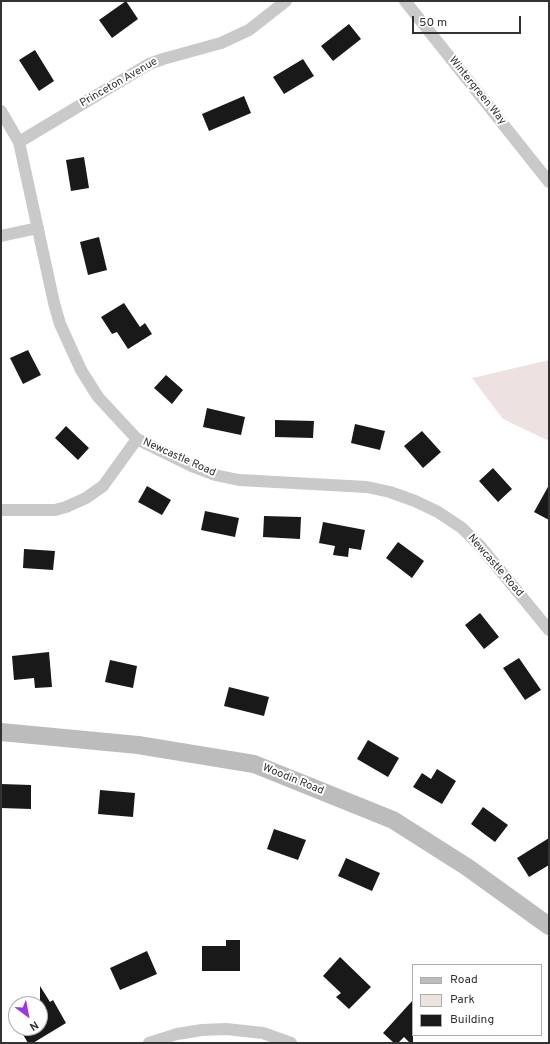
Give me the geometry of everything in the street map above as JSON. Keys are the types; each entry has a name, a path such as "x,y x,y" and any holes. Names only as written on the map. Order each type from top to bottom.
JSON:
{"street":[{"name":"Princeton Avenue","path":"19,142 149,64 221,43 249,30 286,1"},
{"name":"Wintergreen Way","path":"405,1 549,182"},
{"name":"Newcastle Road","path":"1,111 19,142 54,304 60,324 81,370 98,397 137,439 194,467 215,475 239,480 367,487 390,492 416,501 438,512 462,528 481,547 549,630"},
{"path":"1,236 38,228"},
{"path":"1,510 55,510 86,498 103,486 137,439"},
{"name":"Woodin Road","path":"1,732 138,745 254,764 393,820 467,867 549,926"},
{"path":"149,1043 178,1034 202,1030 226,1029 263,1033 292,1043"}],"green space":[{"path":"549,360 549,441 503,419 472,378"}],"building":[{"path":"126,1 138,19 112,38 99,20"},
{"path":"349,24 361,39 333,61 321,46"},
{"path":"35,50 54,81 39,91 19,60"},
{"path":"303,59 314,76 284,94 273,77"},
{"path":"244,96 251,113 209,131 202,114"},
{"path":"84,157 89,188 71,191 66,160"},
{"path":"99,237 107,270 88,275 80,242"},
{"path":"124,303 140,327 145,323 152,334 128,349 117,332 112,334 101,317"},
{"path":"28,350 41,375 23,384 10,358"},
{"path":"166,375 183,390 172,404 154,388"},
{"path":"207,408 245,417 241,435 203,427"},
{"path":"275,420 314,421 313,438 275,437"},
{"path":"355,424 385,431 380,450 351,443"},
{"path":"66,426 89,448 78,460 55,438"},
{"path":"422,431 441,452 423,468 404,446"},
{"path":"493,468 512,489 498,502 479,481"},
{"path":"549,485 549,520 534,512"},
{"path":"147,486 171,500 162,515 138,502"},
{"path":"205,511 239,518 235,537 201,530"},
{"path":"264,516 301,517 300,539 263,537"},
{"path":"323,522 365,530 361,550 349,548 348,557 333,555 335,546 319,543"},
{"path":"398,542 424,561 412,578 386,558"},
{"path":"24,549 55,551 53,570 23,568"},
{"path":"480,613 499,637 484,649 465,625"},
{"path":"49,652 52,687 35,688 34,678 14,680 12,656"},
{"path":"519,658 541,690 525,700 503,668"},
{"path":"110,660 137,666 133,688 105,682"},
{"path":"229,687 269,697 264,716 224,706"},
{"path":"368,740 399,758 388,777 357,759"},
{"path":"437,769 456,781 442,804 413,787 422,773 431,779"},
{"path":"1,784 31,785 31,809 1,808"},
{"path":"100,790 135,793 133,817 98,814"},
{"path":"483,807 508,825 495,842 471,824"},
{"path":"274,829 306,840 298,860 267,849"},
{"path":"549,838 549,865 529,877 517,858"},
{"path":"346,858 380,873 372,891 338,876"},
{"path":"226,940 240,940 240,971 202,971 202,946 226,946"},
{"path":"147,951 157,974 120,990 110,968"},
{"path":"340,957 371,987 349,1009 336,997 341,993 323,976"},
{"path":"40,986 46,996 40,996"},
{"path":"48,999 50,1002 53,1000 66,1023 48,1034"},
{"path":"412,1001 413,1043 410,1043 404,1037 398,1043 394,1043 383,1033"},
{"path":"24,1036 45,1036 33,1043 28,1043"}]}
